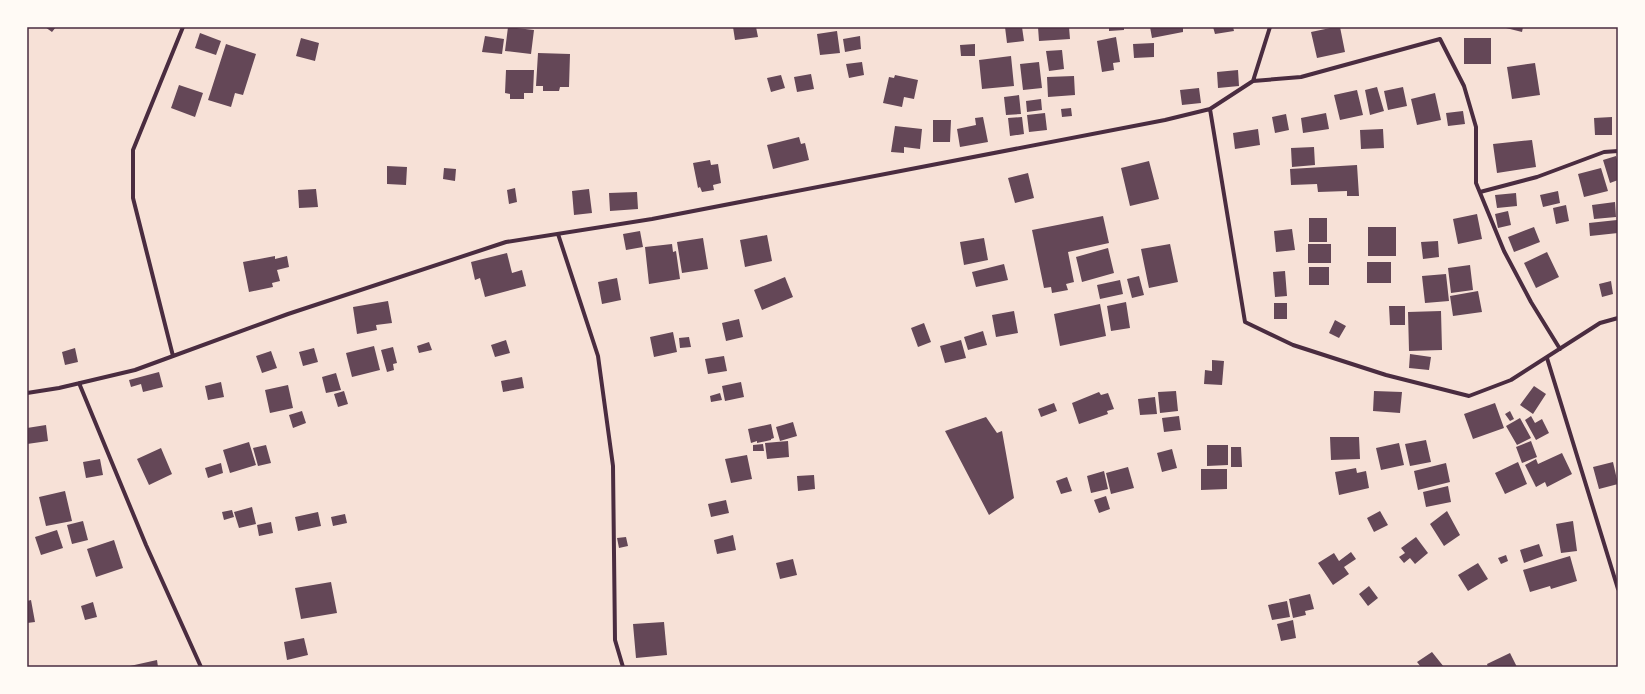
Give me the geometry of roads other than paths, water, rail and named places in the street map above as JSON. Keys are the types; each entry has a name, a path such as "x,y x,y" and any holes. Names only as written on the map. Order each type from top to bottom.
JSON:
{"street":[{"path":"173,356 134,198 132,150 183,27"},
{"path":"1253,81 1270,27"},
{"path":"27,393 135,370 288,314 506,242 690,212 1165,120 1210,109 1253,81 1301,77 1440,39 1464,86 1476,127 1476,182 1504,251 1530,302 1560,349"},
{"path":"1210,109 1245,322 1293,345 1386,376 1469,396 1511,380 1600,323 1618,318"},
{"path":"1480,192 1536,176 1604,152 1618,151"},
{"path":"558,234 598,356 612,466 615,640 623,667"},
{"path":"1547,358 1618,589"},
{"path":"79,383 146,545 201,667"}]}
